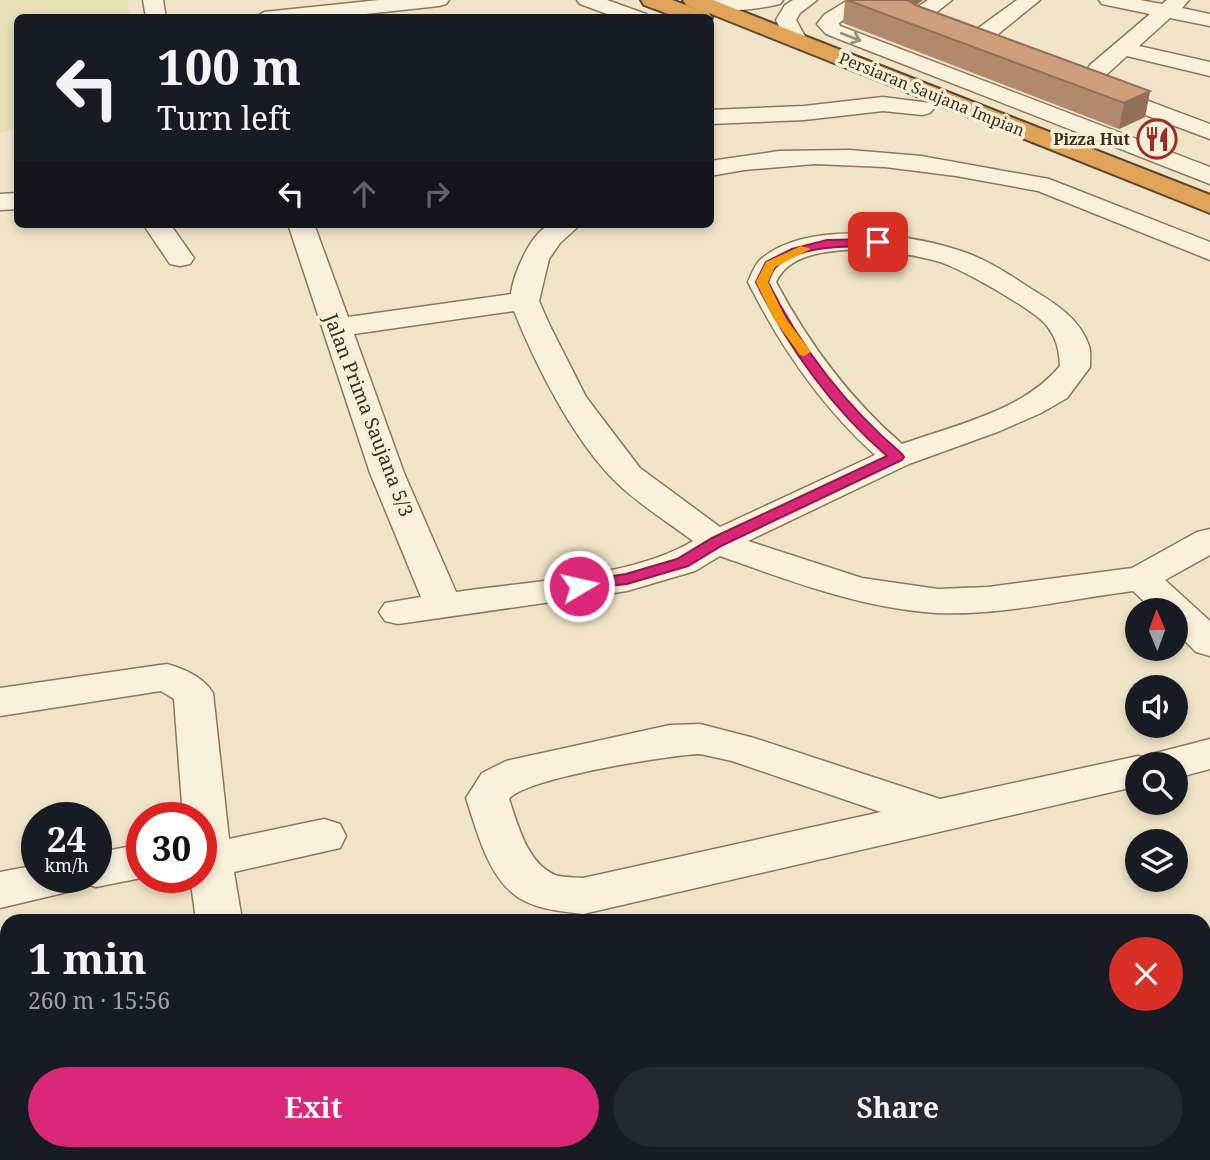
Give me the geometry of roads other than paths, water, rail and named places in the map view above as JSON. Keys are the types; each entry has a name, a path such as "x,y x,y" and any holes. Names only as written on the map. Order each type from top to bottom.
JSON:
{"highway":[{"name":"Persiaran Saujana Impian","path":"652,0 702,11"},
{"name":"Persiaran Saujana Impian","path":"714,14 795,38 1210,205"},
{"name":"Persiaran Saujana Impian","path":"714,17 845,78 1210,226"},
{"path":"1049,142 1172,171 1210,195"}],"street":[{"path":"339,14 377,12 439,0"},
{"path":"587,0 627,14"},
{"path":"702,11 773,0"},
{"path":"795,38 786,20 788,13 807,0"},
{"path":"862,0 831,19 828,24 833,30 924,62 1112,138 1172,171 1210,176"},
{"path":"942,0 920,14 918,19 923,24 970,44 1026,60 978,39 1030,0"},
{"path":"1110,0 1172,6 1210,20"},
{"path":"1172,6 1089,76 1166,115 1210,132"},
{"path":"1123,49 1210,69"},
{"path":"817,111 840,99 845,92 845,78"},
{"path":"714,117 883,104 922,108"},
{"path":"1112,138 1166,115 1210,126"},
{"path":"714,168 778,157 821,157 918,163 970,170 1045,185 1210,252"},
{"path":"159,228 180,258"},
{"name":"Jalan Prima Saujana 5/3","path":"302,228 387,473 443,605"},
{"path":"562,228 550,237 535,258 525,301 572,398 605,447 628,475 718,542 856,589 938,601 988,599 1141,578 1210,540"},
{"path":"398,612 627,579 682,563 718,542 897,457 989,424 1056,391 1074,367 1074,346 1057,318 986,272 950,256 898,244 859,241 827,243 796,251 771,265 762,282 780,319 834,393 871,435 897,457"},
{"path":"336,328 525,301"},
{"path":"1141,578 1210,643"},
{"path":"0,702 167,677 193,693 202,802"},
{"path":"940,816 739,748 700,739 670,740 521,772 497,783 486,798 510,858 523,877 548,892 583,896 940,816 1125,774"},
{"path":"1188,760 1210,754"},
{"path":"217,851 324,836"},
{"path":"0,890 21,886"},
{"path":"214,893 218,914"}],"place":[{"name":"Pizza Hut","path":"1157,139"}]}
